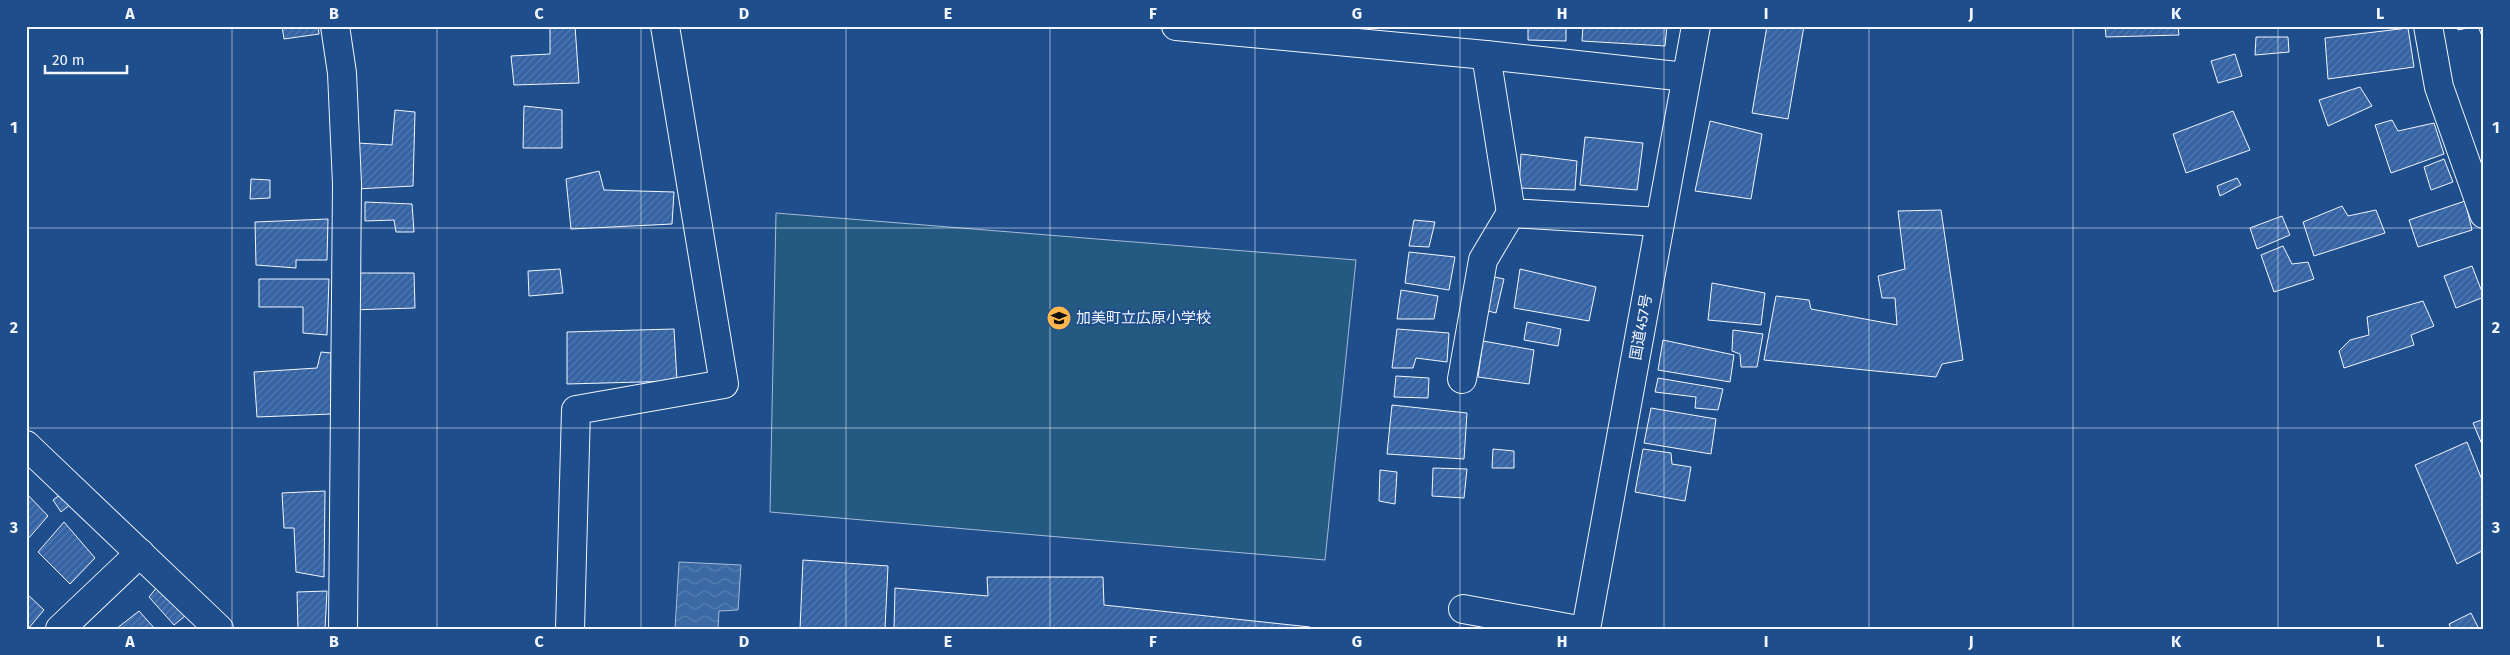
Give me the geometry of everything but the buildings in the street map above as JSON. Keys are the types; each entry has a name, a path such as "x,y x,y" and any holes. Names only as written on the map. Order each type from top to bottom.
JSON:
{"main road":[{"path":"335,26 342,73 347,184 343,629"},
{"path":"570,629 576,410 724,384 665,26"},
{"path":"1176,26 1486,55 1686,78"},
{"name":"国道457号","path":"1586,629 1696,26"},
{"path":"2428,26 2439,87 2484,214"},
{"path":"1462,379 1483,260 1511,213 1486,55"},
{"path":"1511,213 1660,222"},
{"path":"26,445 219,629"},
{"path":"60,629 140,553"},
{"path":"1463,609 1573,629"}],"shaded area":[{"path":"776,213 1356,260 1325,560 770,512"}],"water":[{"path":"679,562 741,565 738,610 719,611 718,629 675,629"}],"place":[{"name":"加美町立広原小学校","path":"1059,318"}]}
